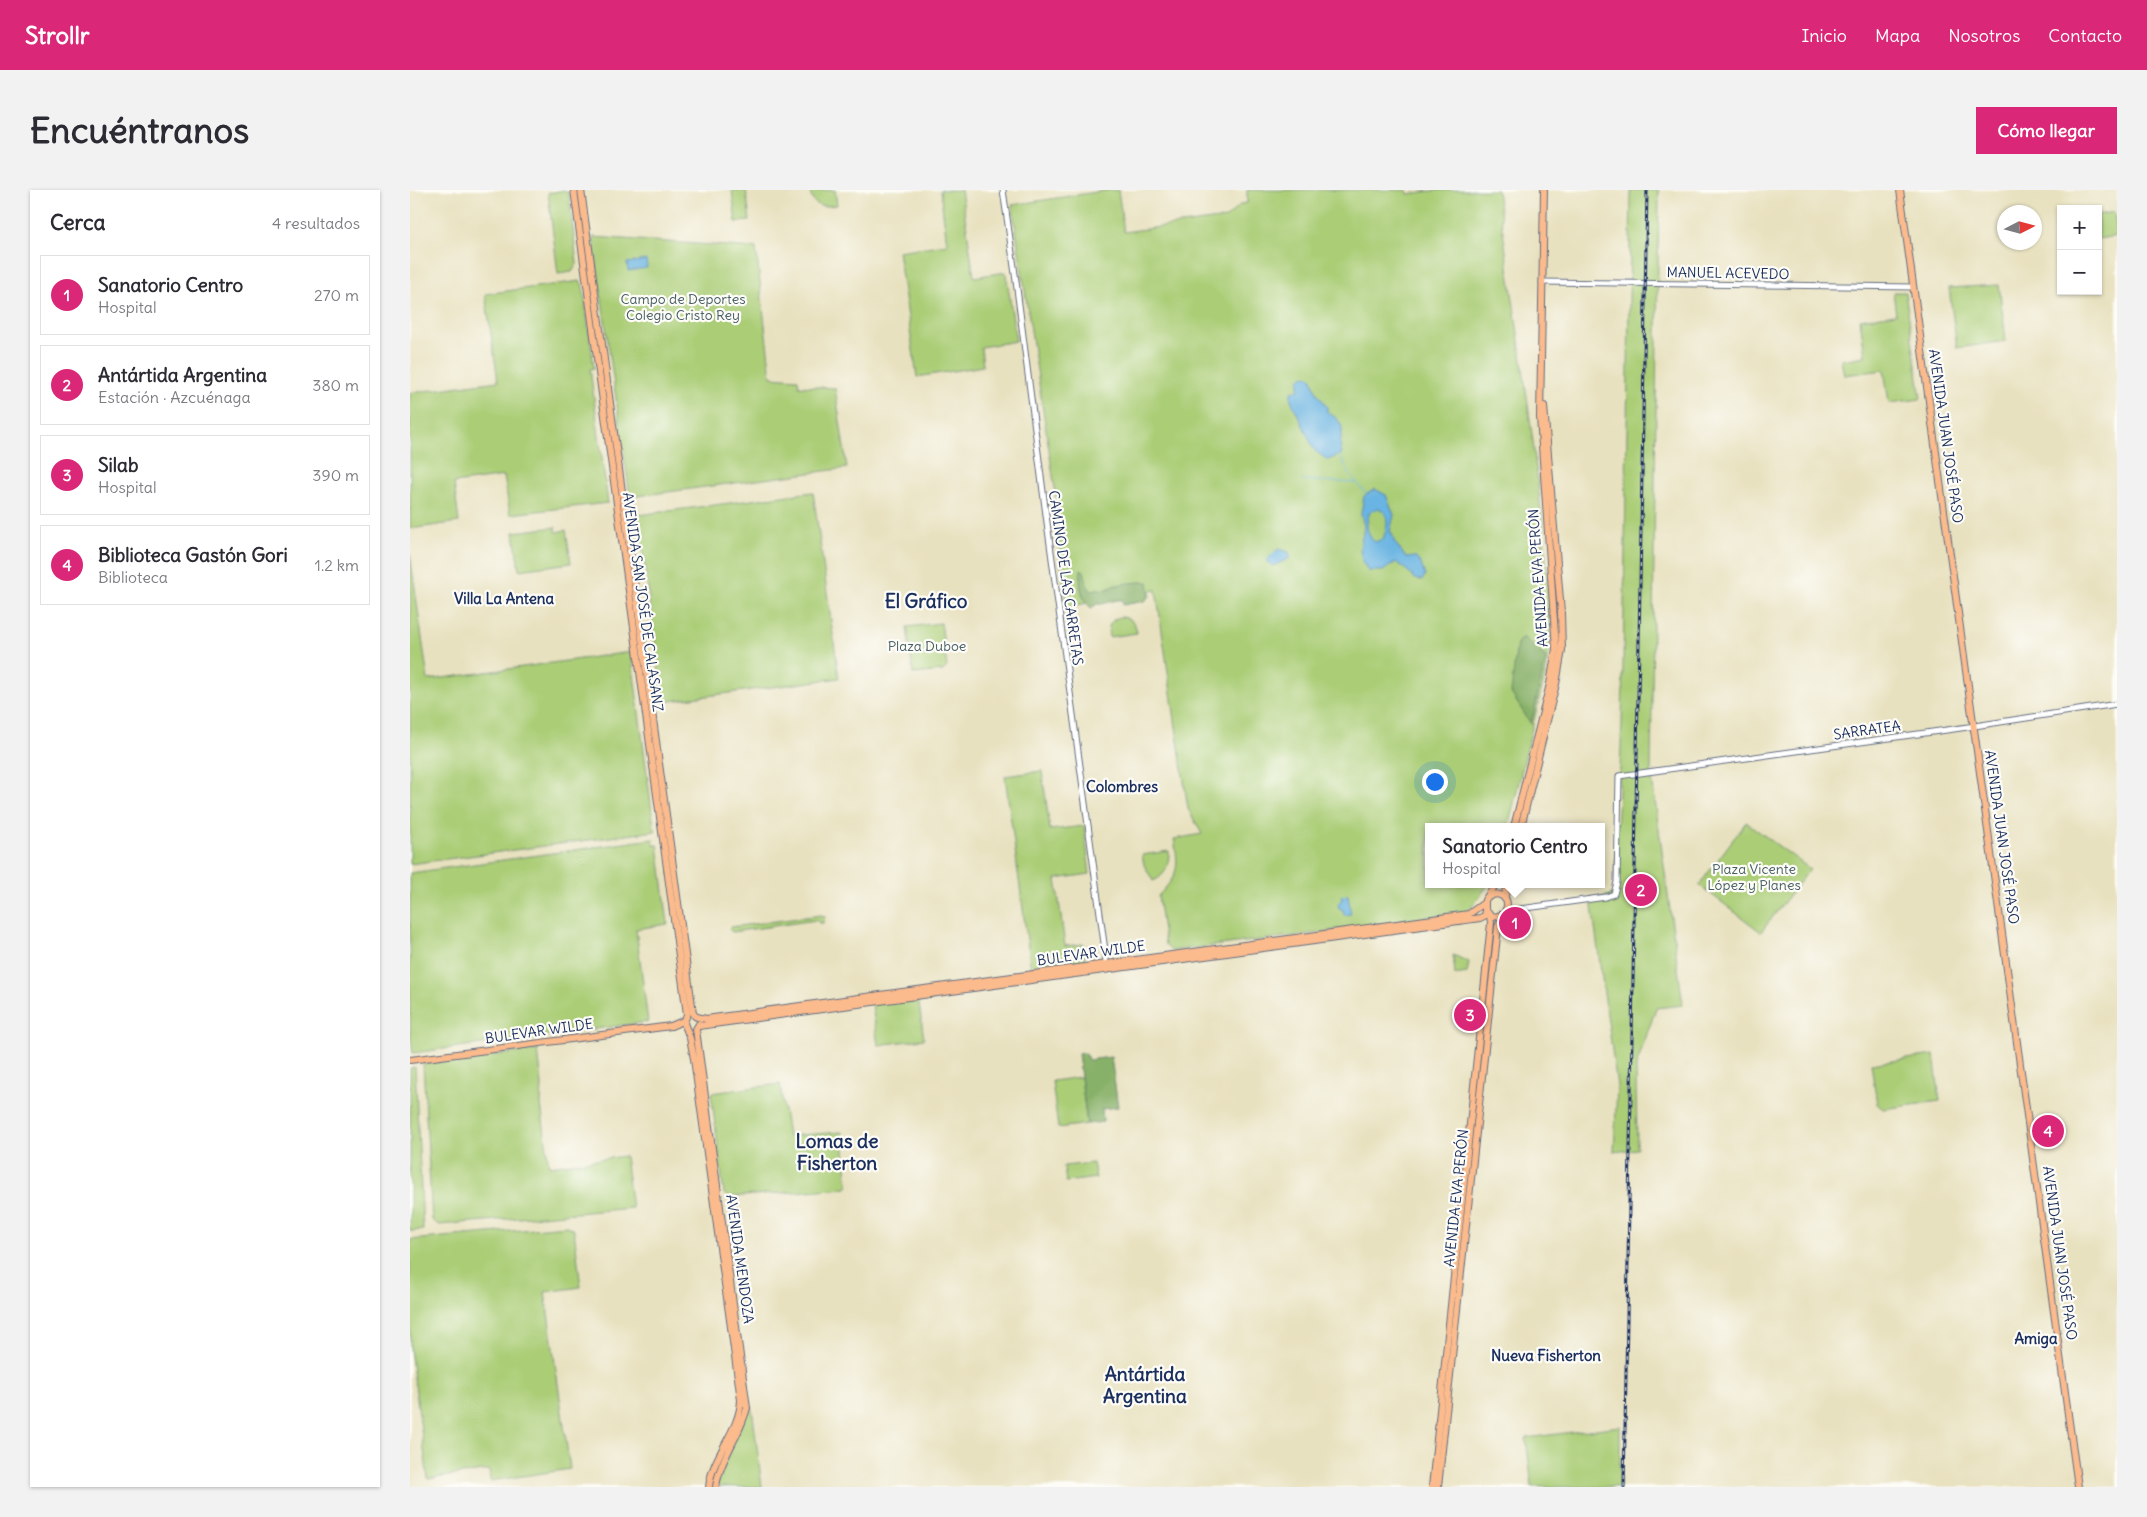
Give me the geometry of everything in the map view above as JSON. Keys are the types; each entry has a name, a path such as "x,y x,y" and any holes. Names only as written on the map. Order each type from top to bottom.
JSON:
{"main road":[{"name":"AVENIDA SAN JOSÉ DE CALASANZ","path":"574,190 649,716 693,1013 696,1017"},
{"name":"AVENIDA SAN JOSÉ DE CALASANZ","path":"580,190 686,1007 685,1019"},
{"name":"AVENIDA EVA PERÓN","path":"1515,823 1550,684 1556,649 1556,625 1541,446 1544,190"},
{"name":"AVENIDA JUAN JOSÉ PASO","path":"1900,190 2078,1487"},
{"name":"AVENIDA EVA PERÓN","path":"1522,823 1556,684 1562,650 1557,562 1541,383"},
{"path":"1486,900 1496,894 1506,906 1498,917 1489,915 1485,911 1486,900 1494,888"},
{"name":"AVENIDA EVA PERÓN","path":"1438,1487 1498,927 1506,906 1506,888"},
{"name":"BULEVAR WILDE","path":"698,1028 1105,966 1469,914 1486,900"},
{"name":"BULEVAR WILDE","path":"696,1017 716,1017 1470,920 1489,915"},
{"name":"AVENIDA EVA PERÓN","path":"1432,1487 1491,924 1489,915"},
{"path":"685,1019 696,1017"},
{"name":"AVENIDA MENDOZA","path":"696,1017 747,1408 740,1430 722,1462 716,1487"},
{"name":"BULEVAR WILDE","path":"410,1060 671,1026 685,1019"},
{"name":"AVENIDA MENDOZA","path":"685,1019 741,1400 738,1416 713,1467 709,1487"},
{"name":"BULEVAR WILDE","path":"671,1026 688,1030"},
{"path":"688,1030 698,1028"}],"street":[{"name":"CAMINO DE LAS CARRETAS","path":"1003,190 1105,966"},
{"name":"MANUEL ACEVEDO","path":"1542,282 1913,287"},
{"name":"SARRATEA","path":"1506,906 1524,907 1606,897 1616,892 1619,776 2117,704"}],"green space":[{"path":"564,190 569,194 577,264 572,272 558,274 548,193"},
{"path":"732,190 746,190 750,221 736,222"},
{"path":"810,190 835,190 837,205 822,206 815,203"},
{"path":"940,190 961,190 974,277 1006,272 1016,341 981,347 983,366 917,377 898,251 947,244"},
{"path":"1118,190 1124,232 1226,218 1241,204 1247,203 1247,190 1407,190 1408,194 1438,190 1497,190 1539,488 1548,583 1550,637 1546,671 1509,823 1425,823 1425,888 1486,888 1468,911 1318,933 1171,951 1165,945 1158,896 1170,882 1176,870 1177,857 1174,839 1202,834 1188,809 1156,590 1066,607 1058,542 1058,509 1012,205"},
{"path":"1631,190 1659,190 1651,771 1683,1005 1656,1008 1636,1066 1637,1149 1614,1152 1617,1086 1591,899 1614,894 1622,725"},
{"path":"2114,212 2117,236 2102,238 2102,214"},
{"name":"Campo de Deportes Colegio Cristo Rey","path":"593,237 756,248 771,377 798,379 799,386 835,388 847,468 630,497"},
{"path":"580,281 583,286 594,368 590,369 608,503 510,514 504,476 454,483 459,522 410,529 410,393 498,381 485,294"},
{"path":"1999,285 2006,341 1957,348 1949,288"},
{"path":"1893,292 1905,292 1921,399 1889,403 1884,370 1844,375 1841,360 1865,356 1860,319 1896,314"},
{"path":"813,492 839,678 663,702 638,515"},
{"path":"556,527 556,532 566,530 571,563 519,570 514,532"},
{"path":"410,554 428,680 631,652 656,831 410,864"},
{"path":"1081,569 1084,571 1087,585 1091,591 1107,589 1120,584 1148,582 1150,596 1145,601 1123,605 1122,600 1119,600 1097,604 1091,608 1082,595"},
{"path":"1120,617 1132,621 1137,633 1109,637 1108,630 1110,624"},
{"name":"Plaza Duboe","path":"941,623 947,667 943,671 913,674 907,627"},
{"path":"1523,637 1546,658 1531,724 1511,693 1517,643"},
{"path":"1042,771 1050,830 1084,826 1090,874 1056,879 1065,946 1083,944 1085,962 1031,969 1005,776"},
{"name":"Plaza Vicente López y Planes","path":"1746,822 1810,869 1761,932 1699,885"},
{"path":"653,839 654,845 658,845 668,924 636,929 648,1022 413,1053 410,1032 410,873"},
{"path":"1169,851 1164,873 1153,881 1144,865 1142,855"},
{"path":"825,916 823,923 819,923 816,920 732,932 729,929 731,927"},
{"path":"1453,955 1469,962 1467,973 1455,975"},
{"path":"918,997 924,1039 878,1045 872,1004"},
{"path":"538,1050 542,1085 541,1104 549,1166 625,1156 632,1208 439,1225 432,1220 423,1064"},
{"path":"1086,1053 1088,1060 1111,1057 1118,1107 1102,1109 1103,1122 1087,1124 1078,1054"},
{"path":"1934,1055 1940,1101 1883,1109 1877,1104 1871,1064"},
{"path":"415,1067 423,1230 410,1231 410,1068"},
{"path":"1081,1077 1087,1124 1058,1128 1052,1081"},
{"path":"780,1084 788,1136 842,1132 848,1185 846,1188 729,1197 724,1194 711,1093"},
{"path":"1093,1163 1096,1178 1066,1182 1064,1166"},
{"path":"567,1226 574,1230 581,1287 545,1292 570,1469 490,1481 489,1470 428,1479 410,1349 410,1240"},
{"path":"752,1407 762,1487 716,1487 747,1408"},
{"path":"1620,1426 1620,1487 1532,1487 1526,1438"}],"water":[{"path":"646,260 647,268 628,271 627,263"},
{"path":"1306,376 1311,377 1317,393 1327,407 1327,412 1340,422 1342,427 1340,448 1342,454 1328,460 1315,451 1291,400 1291,392 1299,390 1299,379"},
{"path":"1375,489 1386,495 1394,515 1390,532 1406,558 1415,557 1421,564 1425,576 1422,580 1414,579 1410,573 1396,562 1383,571 1368,571 1362,561 1360,548 1364,527 1361,513 1364,496","holes":["1378,508 1382,510 1387,522 1386,531 1383,539 1375,542 1368,532 1368,518 1371,511"]},
{"path":"1278,549 1289,552 1290,558 1273,566 1266,561"},
{"path":"1348,895 1351,914 1344,915 1343,910 1339,908 1338,904 1342,899 1341,896"}],"waterway":[{"path":"1340,456 1349,473 1366,494"},
{"path":"1302,480 1357,483"}],"railway":[{"path":"1624,1487 1647,190"}],"place":[{"name":"Antártida Argentina","path":"1641,890"},
{"name":"Sanatorio Centro","path":"1515,923"},
{"name":"Silab","path":"1470,1015"},
{"name":"Biblioteca Gastón Gori","path":"2048,1131"}],"district":[{"name":"Villa La Antena","path":"504,598"},
{"name":"El Gráfico","path":"926,601"},
{"name":"Colombres","path":"1122,786"},
{"name":"Lomas de Fisherton","path":"837,1152"},
{"name":"Amiga","path":"2036,1338"},
{"name":"Nueva Fisherton","path":"1546,1355"},
{"name":"Antártida Argentina","path":"1145,1385"}]}
